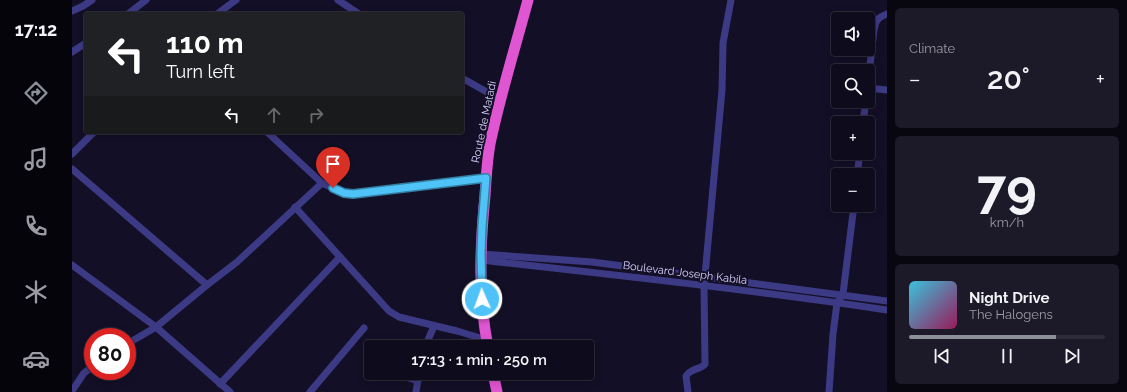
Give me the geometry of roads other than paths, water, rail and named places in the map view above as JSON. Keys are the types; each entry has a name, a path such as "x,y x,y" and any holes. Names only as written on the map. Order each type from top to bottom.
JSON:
{"highway":[{"name":"Route de Matadi","path":"487,340 482,299 481,257 486,178 490,145 525,1"},
{"path":"494,380 497,392"}],"street":[{"path":"72,11 92,0"},
{"path":"131,12 146,0"},
{"path":"220,12 236,0"},
{"path":"338,0 355,12"},
{"path":"688,392 687,374 706,364 704,286 722,90 723,43 732,0"},
{"path":"870,64 876,22 879,17 887,14"},
{"path":"72,52 84,43"},
{"path":"464,79 501,100"},
{"path":"875,89 887,90"},
{"path":"72,154 92,134"},
{"path":"269,134 322,184 344,193 353,194 486,178"},
{"path":"72,169 207,285"},
{"path":"136,339 156,327 237,262 322,184"},
{"path":"295,208 389,312 399,317 434,326 476,340"},
{"path":"829,392 837,302 843,294 853,212"},
{"path":"220,384 340,257"},
{"name":"Boulevard Joseph Kabila","path":"481,257 592,262 887,301"},
{"name":"Boulevard Joseph Kabila","path":"481,257 837,302 887,310"},
{"path":"72,266 156,327 230,392"},
{"path":"428,340 434,326"},
{"path":"310,392 364,328"},
{"path":"72,390 84,373"},
{"path":"416,392 418,380"}]}
